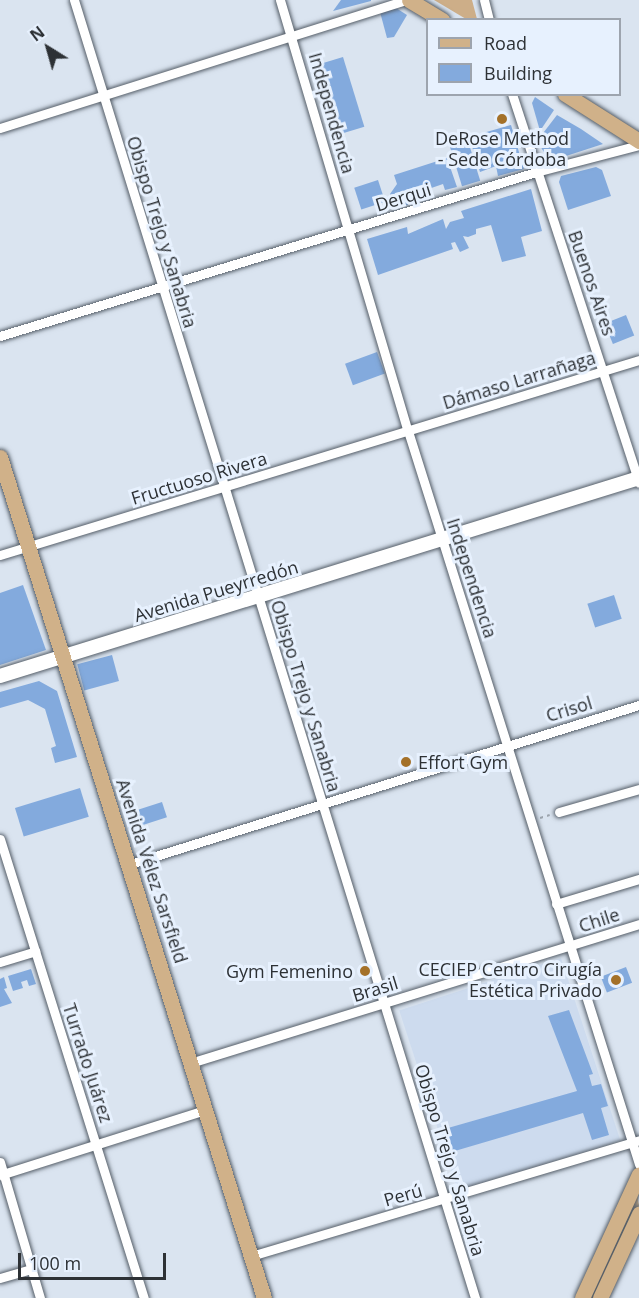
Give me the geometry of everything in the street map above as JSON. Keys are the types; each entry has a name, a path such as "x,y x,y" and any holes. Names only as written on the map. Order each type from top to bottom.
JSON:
{"main road":[{"path":"407,0 438,18"},
{"path":"568,96 639,143"},
{"name":"Avenida Vélez Sarsfield","path":"0,457 62,658 130,864 264,1298"},
{"name":"Avenida Pueyrredón","path":"0,676 638,479"},
{"path":"582,1298 639,1174"},
{"path":"600,1298 639,1214"}],"street":[{"name":"Obispo Trejo y Sanabria","path":"74,0 161,288 259,597 475,1298"},
{"name":"Independencia","path":"280,0 408,431 509,745 568,946 635,1141 639,1164"},
{"path":"0,128 291,33 407,0"},
{"path":"484,0 488,18"},
{"name":"Buenos Aires","path":"513,96 536,172 605,370 638,479"},
{"name":"Derqui","path":"0,336 350,231 536,172 639,143"},
{"name":"Dámaso Larrañaga","path":"408,431 639,360"},
{"name":"Fructuoso Rivera","path":"0,555 408,431"},
{"name":"Crisol","path":"130,864 639,705"},
{"path":"560,812 639,789"},
{"name":"Turrado Juárez","path":"0,839 144,1298"},
{"path":"556,904 639,879"},
{"name":"Chile","path":"568,946 639,924"},
{"name":"Brasil","path":"190,1063 568,946"},
{"path":"0,962 35,951"},
{"path":"2,1175 205,1110"},
{"name":"Perú","path":"251,1256 635,1141"},
{"path":"0,1162 40,1298"},
{"path":"0,1278 31,1269"}],"path":[{"path":"530,820 560,812"}],"shaded area":[{"path":"434,0 472,0 477,18 464,18"},
{"path":"561,958 620,1141 459,1193 399,1011"},
{"path":"637,1194 639,1205 595,1298 584,1298"}],"building":[{"path":"341,0 371,0 371,1 333,11"},
{"path":"396,8 407,15 394,37 387,38 380,12"},
{"path":"343,57 364,127 340,134 319,64"},
{"path":"535,97 554,110 540,131 532,103"},
{"path":"557,115 603,144 563,157 547,157 537,141"},
{"path":"511,125 524,169 498,176 496,166 480,172 469,137"},
{"path":"465,131 480,181 462,186 447,137"},
{"path":"447,158 457,187 445,190 443,184 408,196 408,205 394,209 390,194 397,184 394,175"},
{"path":"596,167 602,170 611,196 568,210 559,182 561,176"},
{"path":"378,180 385,202 361,210 354,188"},
{"path":"531,189 542,231 521,237 526,256 502,262 491,225 476,229 476,234 463,236 469,248 460,252 455,242 451,243 453,249 378,275 367,239 407,227 408,234 443,219 446,229 450,222 464,218 461,211"},
{"path":"626,315 634,335 613,344 605,324"},
{"path":"377,352 385,374 353,385 345,364"},
{"path":"23,585 46,650 0,665 0,593"},
{"path":"614,595 622,619 595,627 587,604"},
{"path":"112,655 119,681 84,690 77,664"},
{"path":"39,681 57,691 77,757 55,763 51,748 56,746 45,709 28,700 0,708 0,692"},
{"path":"80,788 89,817 24,837 15,808"},
{"path":"162,802 167,817 129,830 124,814"},
{"name":"CECIEP Centro Cirugía Estética Privado","path":"626,967 632,983 607,993 601,977"},
{"path":"31,969 36,984 29,986 27,980 21,982 23,988 13,991 8,976"},
{"path":"4,977 7,988 4,989 12,1003 0,1007 0,979"},
{"path":"569,1010 593,1074 589,1075 592,1086 601,1084 608,1106 601,1108 609,1135 592,1140 583,1113 448,1153 441,1130 577,1091 548,1016"}],"place":[{"name":"DeRose Method - Sede Córdoba","path":"502,119"},
{"name":"Effort Gym","path":"406,762"},
{"name":"Gym Femenino","path":"365,971"},
{"name":"CECIEP Centro Cirugía Estética Privado","path":"616,980"}]}
